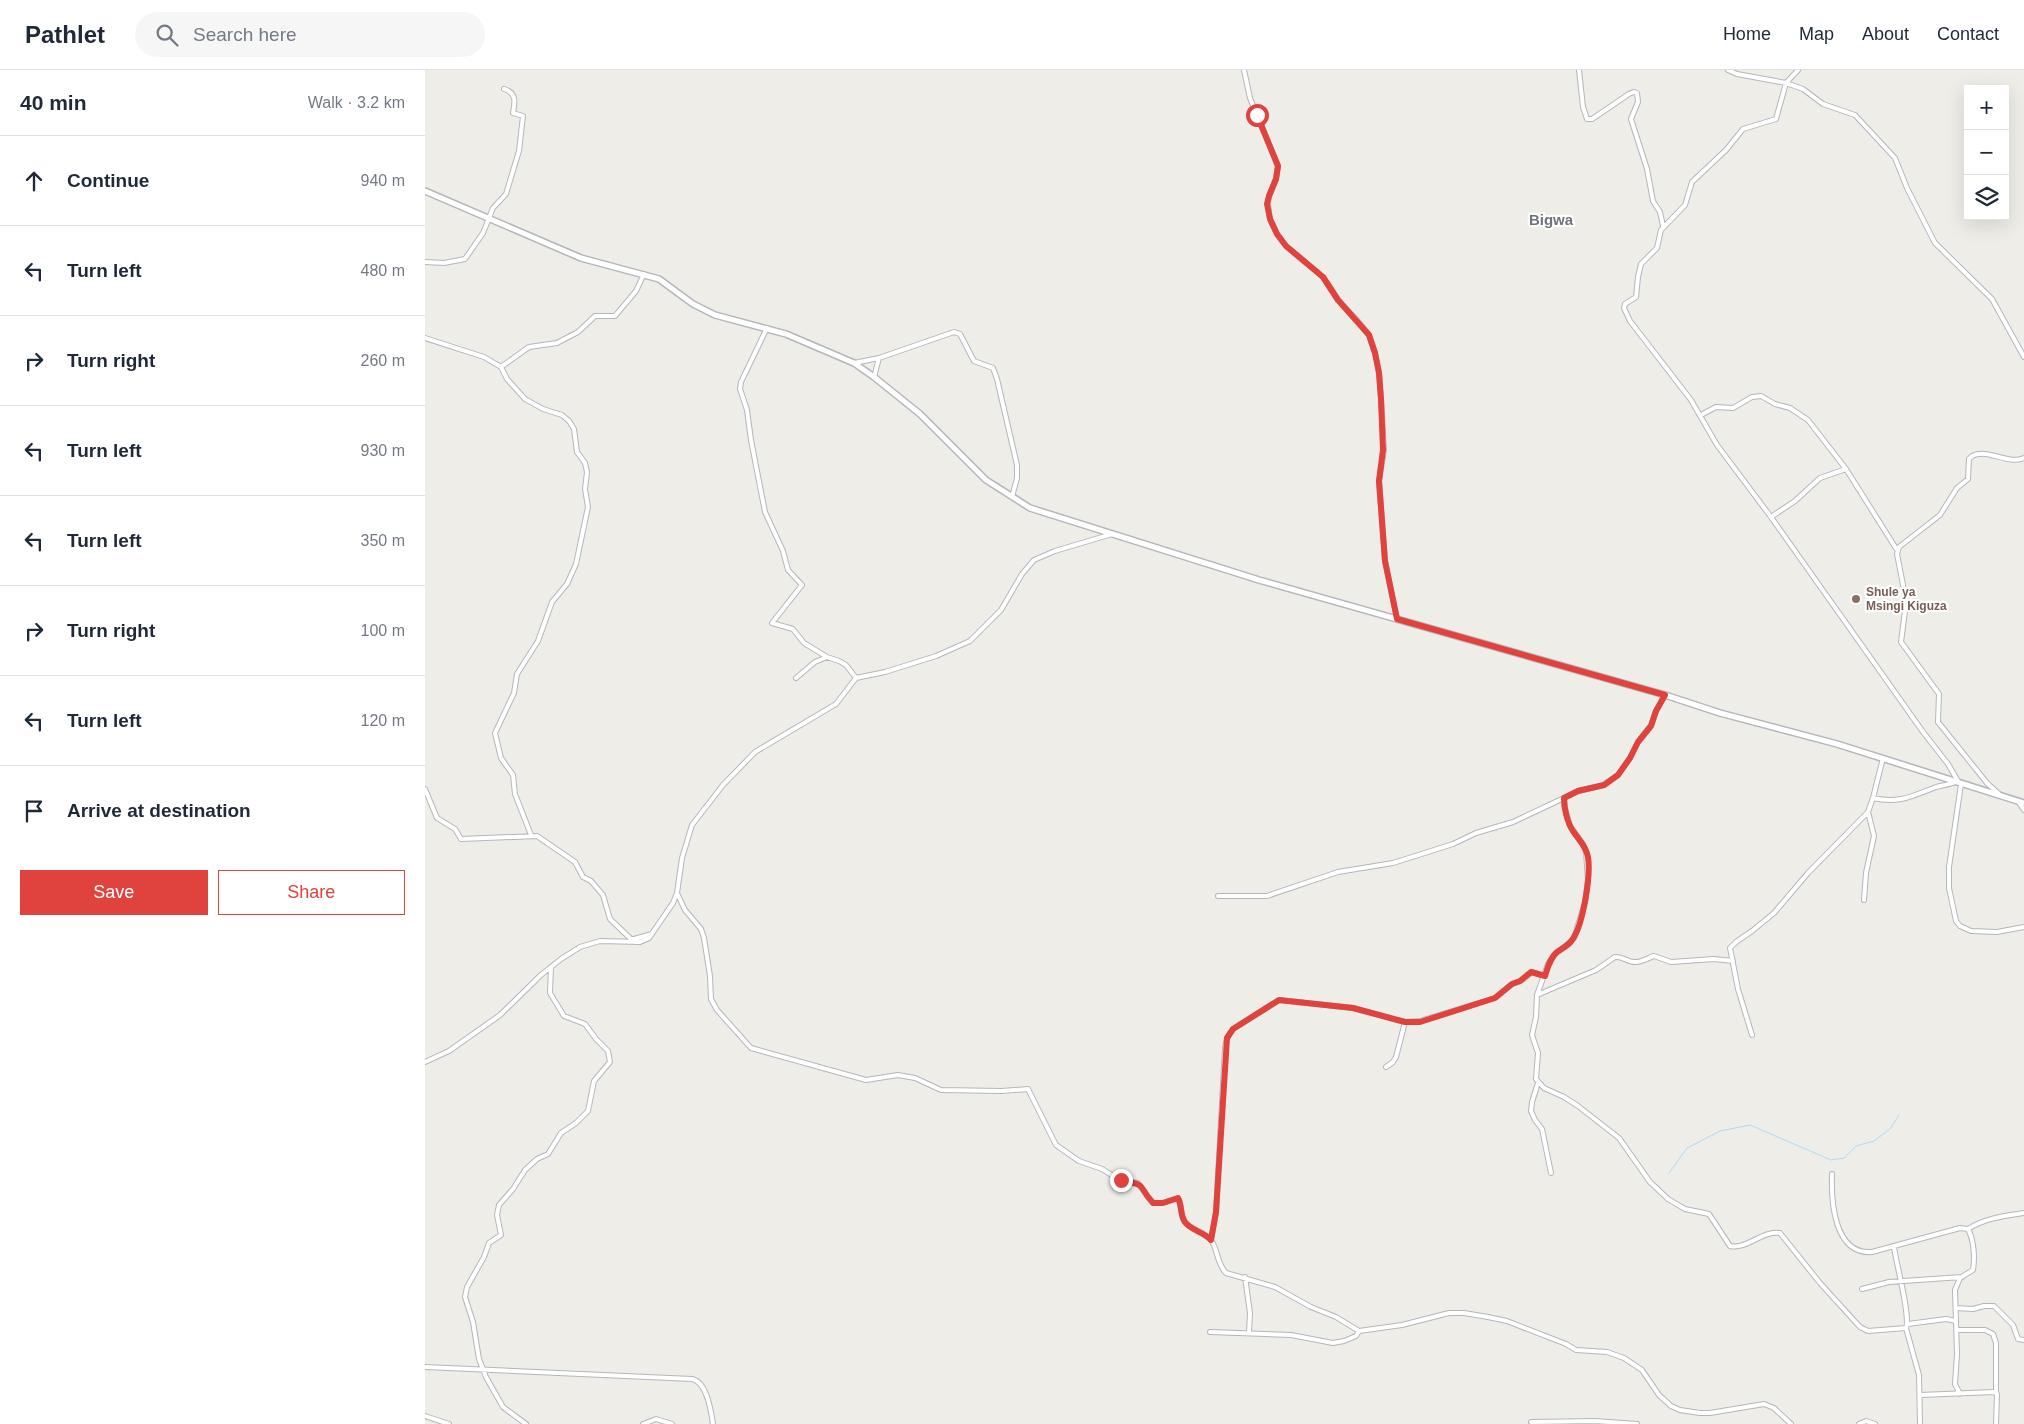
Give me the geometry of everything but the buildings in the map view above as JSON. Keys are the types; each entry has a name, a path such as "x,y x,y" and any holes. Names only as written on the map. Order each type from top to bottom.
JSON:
{"street":[{"path":"1244,70 1251,98 1278,166 1276,179 1267,204 1270,219 1277,234 1286,246 1323,277 1338,300 1369,335 1375,353 1381,399 1383,450 1379,481 1385,561 1397,619"},
{"path":"1579,70 1583,107 1587,119 1592,119 1629,94 1634,92 1637,94 1638,102 1631,119 1647,170 1653,201 1660,212 1663,226"},
{"path":"1728,70 1737,74 1787,83 1806,91 1823,104 1855,115 1892,153 1935,243 1991,299 2024,357"},
{"path":"1798,70 1787,83 1776,120 1743,129 1726,150 1692,182 1685,205 1663,226 1659,233 1657,248 1641,264 1636,297 1625,304 1624,308 1630,321 1701,415 1717,445 1948,764 1958,783 1949,859 1949,888 1960,926 1971,931 1997,932 2024,927"},
{"path":"425,262 464,260 483,233 493,208 506,194 522,132 523,116 513,113 514,96 504,88"},
{"path":"425,191 581,258 659,279 703,310 732,320 767,328 810,343 854,363 873,376 934,428 986,480 1030,508 1259,580 1665,695 1719,713 1795,731 2024,803"},
{"path":"501,367 529,346 557,343 577,332 595,316 615,316 636,291 644,274"},
{"path":"767,328 741,382 740,389 747,410 765,512 783,551 789,570 802,585 772,623 793,629 801,640 827,657 843,663 856,678"},
{"path":"854,363 879,358 953,332 961,334 971,359 976,363 993,368 997,379 1017,465 1016,484 1012,497"},
{"path":"425,338 484,357 501,367 507,379 524,398 543,410 563,415 573,429 577,454 585,463 587,472 585,489 588,507 576,564 567,584 552,602 538,641 517,674 514,693 495,733 501,758 513,775 515,794 531,835"},
{"path":"873,376 879,358"},
{"path":"1701,415 1716,407 1733,408 1752,397 1761,396 1775,404 1789,408 1808,420 1846,469 1897,550 1905,595 1901,642 1939,694 1938,722 1987,783 1999,794"},
{"path":"1897,550 1944,510 1952,494 1968,479 1969,460 1972,456 1978,453 2011,461 2024,458"},
{"path":"1771,518 1795,501 1820,478 1846,469"},
{"path":"425,1062 449,1051 500,1015 551,967 587,944 613,940 640,942 647,940 673,903 677,893 681,866 692,825 705,807 748,758 836,704 856,678 885,672 936,656 970,641 1001,610 1021,574 1034,560 1047,554 1113,534"},
{"path":"796,678 815,662 827,657"},
{"path":"1218,896 1267,896 1338,872 1393,863 1453,844 1476,833 1513,822 1578,791 1604,785 1618,775 1630,758 1638,742 1651,726 1656,711 1665,695"},
{"path":"1752,1035 1738,989 1730,948 1774,913 1809,873 1868,812 1883,758"},
{"path":"1873,798 1905,800 1937,786 1958,783"},
{"path":"425,789 437,818 455,829 462,840 537,836 575,862 583,877 591,881 603,895 610,919 628,936 634,939 652,934"},
{"path":"1551,1173 1542,1129 1531,1111 1531,1102 1538,1083 1536,1073 1538,1053 1532,1035 1536,1017 1537,995 1548,964 1555,954 1574,938 1585,903 1588,880 1586,851 1570,826 1564,798"},
{"path":"2017,801 2024,810"},
{"path":"1863,900 1866,873 1874,836 1868,812"},
{"path":"677,893 685,910 701,930 704,938 710,976 709,992 713,1004 751,1048 866,1080 898,1075 915,1078 941,1090 1001,1091 1028,1089 1056,1145 1079,1161 1102,1169 1117,1179 1138,1183 1144,1188 1153,1203 1163,1203 1178,1198 1182,1217 1186,1224 1203,1233 1211,1240 1223,1270 1230,1274 1275,1286 1311,1307 1336,1317 1359,1331 1402,1325 1449,1314 1464,1313 1507,1321 1577,1350 1603,1352 1619,1356 1642,1370 1659,1395 1671,1406 1680,1410 1701,1414 1764,1404 1774,1408 1791,1424"},
{"path":"1537,995 1596,970 1615,957 1633,962 1641,962 1654,956 1671,962 1714,959 1733,961"},
{"path":"526,1424 503,1407 483,1371 479,1359 473,1322 465,1295 467,1287 484,1257 489,1243 501,1235 497,1214 499,1205 513,1189 525,1170 537,1159 548,1154 561,1133 588,1112 594,1081 610,1062 607,1051 585,1024 564,1016 559,1010 549,993 551,967"},
{"path":"1211,1240 1216,1212 1225,1048 1229,1033 1276,1001 1283,1000 1310,1005 1366,1010 1405,1022 1420,1022 1495,998 1531,972 1545,976"},
{"path":"1386,1067 1396,1057 1405,1022"},
{"path":"1538,1083 1572,1102 1615,1134 1628,1149 1650,1182 1669,1199 1685,1209 1709,1214 1729,1246 1738,1247 1770,1233 1780,1233 1820,1283 1860,1327 1868,1331 1946,1319 1956,1321"},
{"path":"1832,1174 1833,1201 1841,1233 1846,1243 1854,1250 1864,1253 1893,1247 1960,1228 1968,1229 1979,1222 1994,1218 2024,1213"},
{"path":"1960,1394 1955,1384 1957,1330 1955,1290 1957,1283 1962,1277 1973,1270 1973,1249 1971,1234 1968,1229"},
{"path":"1893,1247 1907,1326 1918,1370 1920,1424"},
{"path":"1245,1277 1250,1313 1249,1332"},
{"path":"1861,1289 1889,1282 1962,1277"},
{"path":"1956,1308 1973,1309 1994,1306 2013,1325 2018,1338 2024,1340"},
{"path":"1957,1330 1985,1330 1993,1334 1996,1343 1996,1424"},
{"path":"1210,1332 1291,1335 1333,1343 1356,1336 1359,1331"},
{"path":"425,1367 696,1380 704,1392 713,1424"},
{"path":"1920,1395 1996,1393"},
{"path":"425,1416 449,1424"},
{"path":"643,1424 656,1419 673,1424"},
{"path":"1531,1422 1595,1421 1637,1424"},
{"path":"1859,1424 1866,1421 1875,1424"}],"waterway":[{"path":"1669,1173 1687,1148 1720,1131 1750,1125 1831,1160 1844,1158 1856,1146 1874,1141 1890,1129 1899,1115"}],"place":[{"name":"Shule ya Msingi Kiguza","path":"1856,599"}],"district":[{"name":"Bigwa","path":"1551,219"}],"route":[{"path":"1121,1180 1138,1183 1144,1188 1153,1203 1163,1203 1178,1198 1182,1217 1186,1224 1203,1233 1211,1240 1216,1212 1227,1038 1233,1029 1265,1010 1276,1001 1290,1000 1310,1005 1353,1008 1405,1022 1420,1022 1495,998 1531,972 1545,976 1548,964 1555,954 1574,938 1585,903 1589,873 1586,851 1570,826 1564,798 1578,791 1592,789 1609,783 1618,775 1638,742 1651,726 1656,711 1665,695 1397,619 1386,574 1379,481 1383,450 1381,399 1375,353 1369,335 1335,297 1323,277 1286,246 1277,234 1270,219 1267,204 1276,179 1278,166 1257,115"}]}
